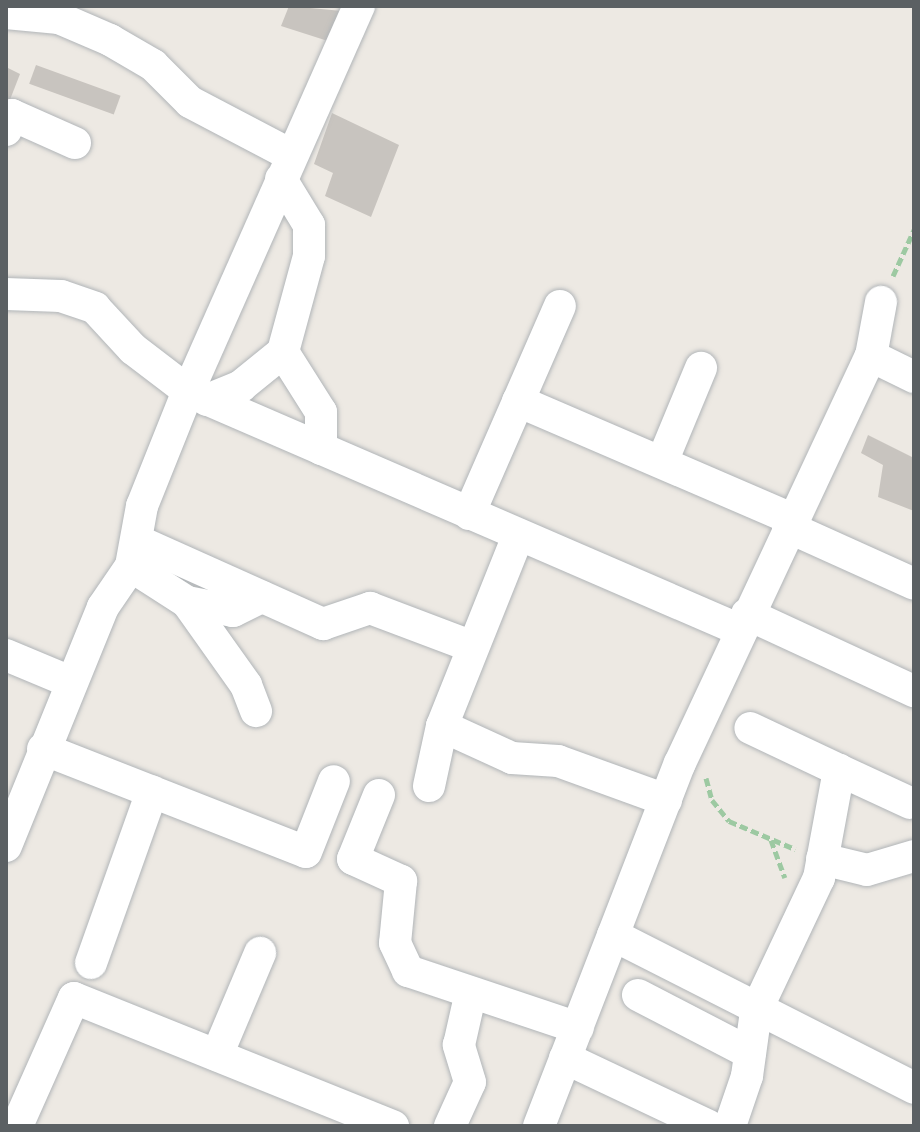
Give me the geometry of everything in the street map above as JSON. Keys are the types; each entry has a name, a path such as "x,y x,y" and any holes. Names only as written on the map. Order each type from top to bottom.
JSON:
{"street":[{"path":"6,846 27,765 71,682 103,607 134,554 142,506 198,395 286,167 359,6"},
{"path":"6,13 59,18 110,40 153,65 190,102 286,167 309,225 309,256 283,352 241,386 198,395"},
{"path":"6,130 12,115 75,143"},
{"path":"6,294 61,296 95,308 133,349 198,395 518,536 913,686"},
{"path":"539,1126 693,735 871,356 881,302"},
{"path":"469,514 560,306"},
{"path":"283,352 321,412 321,449"},
{"path":"871,356 914,377"},
{"path":"662,462 701,368"},
{"path":"518,401 662,462 914,584"},
{"path":"518,536 473,647 435,756 479,743 512,758 558,761 666,800"},
{"path":"134,554 262,597 323,624 370,608 473,647"},
{"path":"134,554 187,602 246,685 256,711"},
{"path":"187,602 233,611 262,597"},
{"path":"6,655 71,682"},
{"path":"750,728 910,803"},
{"path":"27,765 152,792 306,852 334,781"},
{"path":"730,1126 750,1053 756,1011 822,859 839,770"},
{"path":"91,963 152,792"},
{"path":"379,795 353,859 401,881 395,943 408,971 470,996 578,1028"},
{"path":"822,859 867,870 914,856"},
{"path":"613,935 756,1011 914,1088"},
{"path":"217,1055 260,953"},
{"path":"638,995 750,1053"},
{"path":"450,1126 470,1082 459,1045 470,996"},
{"path":"17,1126 74,998 217,1055 342,1117 393,1126"},
{"path":"565,1058 709,1126"}],"path":[{"path":"881,302 914,230"},
{"path":"693,735 712,800 729,821 822,859"}],"building":[{"path":"289,6 342,11 331,42 281,26"},
{"path":"36,65 121,96 114,115 29,84"},
{"path":"6,67 20,74 6,110"},
{"path":"332,113 399,145 371,217 325,196 333,173 314,164"},
{"path":"868,435 914,458 914,511 878,497 883,465 861,453"}]}
